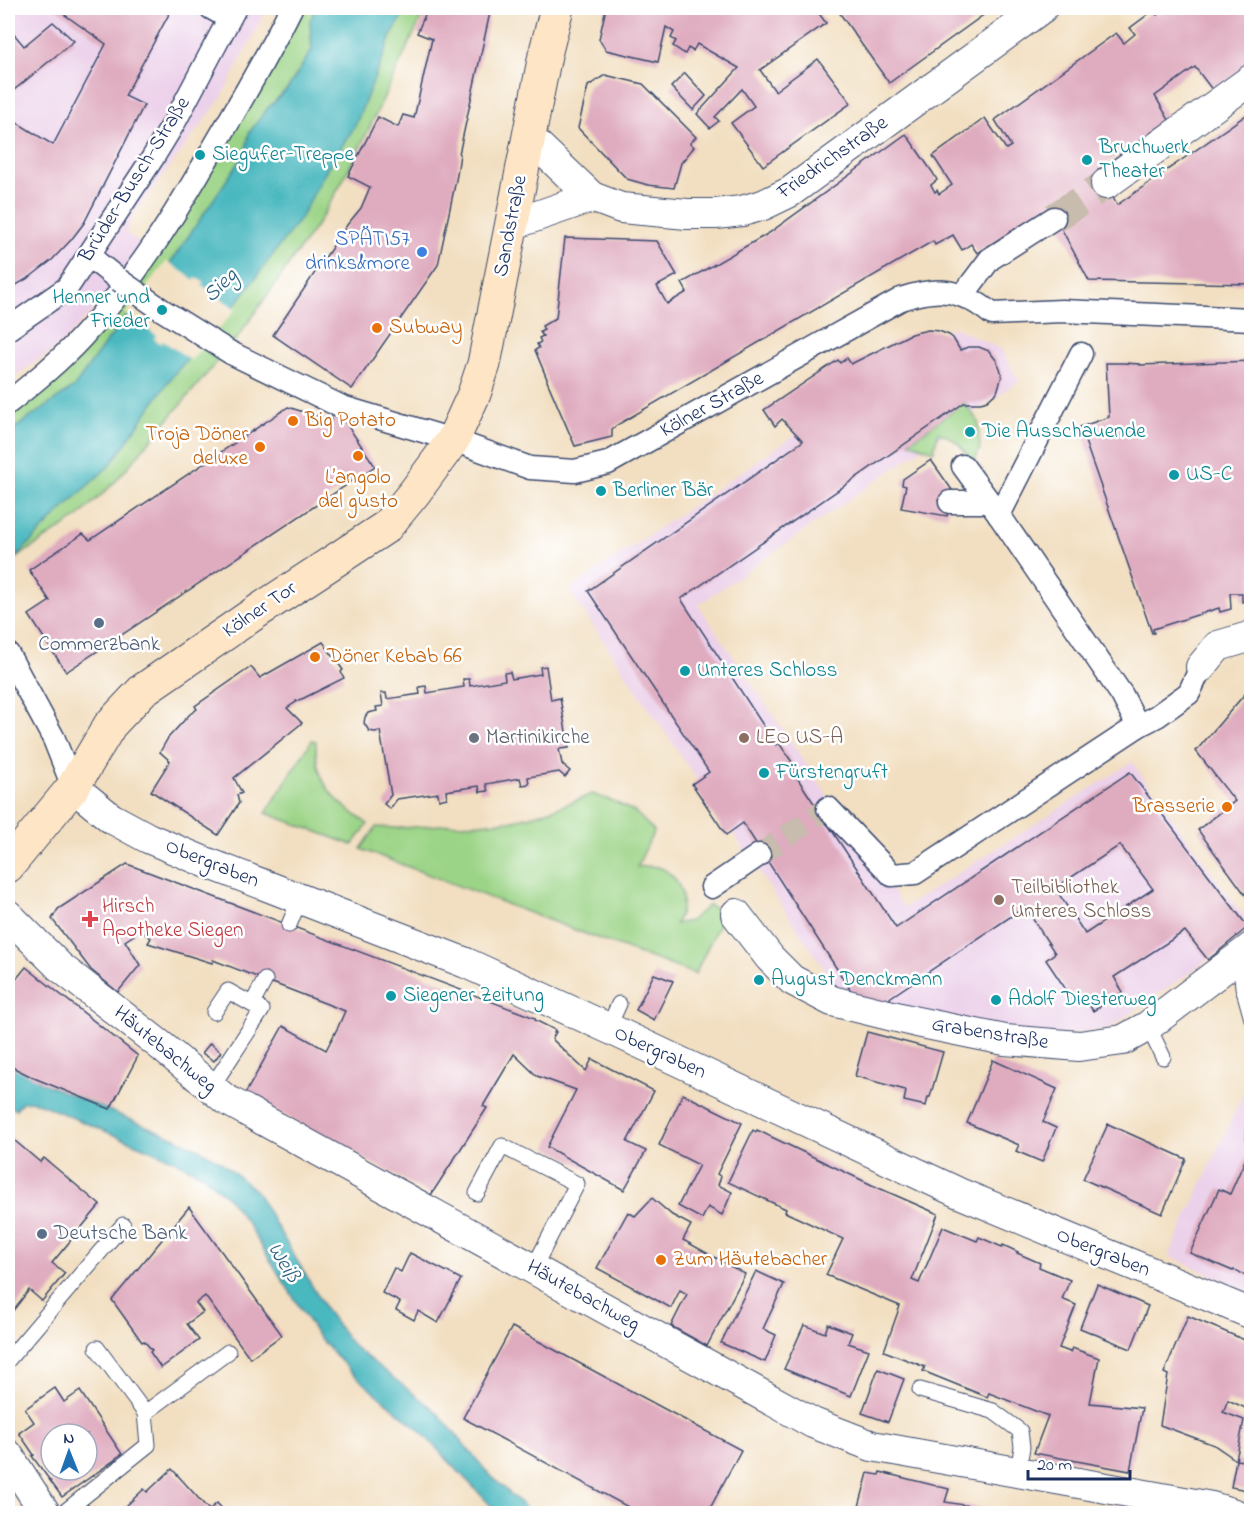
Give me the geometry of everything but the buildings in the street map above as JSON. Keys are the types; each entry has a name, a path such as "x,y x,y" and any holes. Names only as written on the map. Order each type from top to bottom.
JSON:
{"main road":[{"name":"Sandstraße","path":"453,440 474,394 484,364 545,55 557,8"},
{"name":"Kölner Tor","path":"8,866 73,787 111,725 143,690 386,527 453,440"}],"street":[{"path":"8,403 82,337 111,304 151,250 192,186 269,52 291,8"},
{"name":"Friedrichstraße","path":"529,137 592,197 621,208 687,214 742,211 763,205 790,192 1042,8"},
{"name":"Brüder-Busch-Straße","path":"8,329 67,288 157,163 174,123 227,20"},
{"path":"1106,184 1251,79"},
{"path":"511,225 592,197"},
{"path":"963,296 990,259 1054,218"},
{"name":"Kölner Straße","path":"89,256 162,310 231,353 342,407 453,440 530,468 575,471 608,463 901,299 916,293 948,291 978,303 992,314 1062,311 1251,319"},
{"path":"994,509 1081,354"},
{"path":"963,466 1122,695 1138,726"},
{"path":"950,502 994,509"},
{"path":"828,808 892,875 915,873 1138,726 1157,716 1189,693 1201,667 1218,646 1251,636"},
{"path":"8,654 54,739 73,787"},
{"name":"Obergraben","path":"73,787 111,818 148,838 205,862 294,912 466,963 613,1016 959,1193 1251,1314"},
{"path":"712,887 759,855"},
{"name":"Grabenstraße","path":"736,914 770,958 792,980 832,1001 1005,1040 1079,1046 1123,1040 1148,1026 1246,951"},
{"name":"Häutebachweg","path":"8,915 60,967 118,1001 225,1099 813,1423 872,1446 1212,1507 1235,1514"},
{"path":"8,1455 46,1514"}],"lane":[{"path":"1246,951 1243,987 1251,1019"},
{"path":"252,1004 265,980"},
{"path":"211,1088 262,1010 228,991 214,1012"},
{"path":"1148,1026 1163,1057"},
{"path":"477,1193 502,1146 577,1184 533,1269"},
{"path":"8,1360 123,1224"},
{"path":"62,1514 148,1445 145,1413 97,1348"},
{"path":"145,1413 228,1352"},
{"path":"920,1390 993,1411 1020,1431 1022,1446 1018,1472"}],"shaded area":[{"path":"8,8 267,8 222,97 135,213 126,233 146,246 97,306 59,346 8,381"},
{"path":"953,327 1001,349 1019,381 698,605 904,908 1132,762 1251,926 1251,930 1108,1029 1035,1037 851,1008 569,590"},
{"path":"1251,1087 1251,1293 1169,1256 1245,1089"}],"green space":[{"path":"296,8 316,8 310,21 312,50 288,88 267,109 249,133 246,153 173,259 104,345 74,387 8,433 8,410 75,353"},
{"path":"407,8 426,8 340,186 320,220 238,337 116,481 77,518 13,560 111,464 170,379 239,300 355,126 392,34"},
{"path":"964,403 978,421 980,448 974,464 959,444 950,437 938,433 934,451 909,442"},
{"path":"312,740 316,741 319,769 329,790 368,824 353,845 266,813"},
{"path":"592,794 635,812 654,831 637,867 661,868 676,880 681,892 682,905 675,924 690,921 709,905 724,913 695,974 361,849 376,827 405,828 512,820 547,811"}],"water":[{"name":"Sieg","path":"316,8 407,8 392,34 355,126 328,167 301,217 239,300 170,379 111,464 13,560 8,550 8,433 74,387 104,345 173,259 245,153 249,133 267,109 288,88 312,50 310,21"},
{"name":"Weiß","path":"8,1058 37,1072 36,1077 40,1082 201,1150 220,1161 256,1191 328,1313 354,1347 437,1412 488,1473 531,1513 498,1513 420,1431 350,1371 317,1335 245,1220 228,1198 203,1175 174,1160 33,1101 22,1102 16,1109 8,1106"}],"pier":[{"path":"167,261 194,280 196,278 204,282 202,285 236,309 191,360 163,341 161,344 154,339 156,335 125,314"}],"tunnel":[{"path":"1054,218 1106,184"},
{"path":"759,855 828,808"}],"place":[{"name":"Siegufer-Treppe","path":"200,155"},
{"name":"Bruchwerk Theater","path":"1087,160"},
{"name":"SPÄTI57 drinks&more","path":"422,252"},
{"name":"Henner und Frieder","path":"162,310"},
{"name":"Subway","path":"377,328"},
{"name":"Big Potato","path":"293,421"},
{"name":"Die Ausschauende","path":"970,432"},
{"name":"Troja Döner deluxe","path":"260,447"},
{"name":"L’angolo del gusto","path":"358,456"},
{"name":"US-C","path":"1174,475"},
{"name":"Berliner Bär","path":"601,491"},
{"name":"Commerzbank","path":"99,623"},
{"name":"Döner Kebab 66","path":"315,657"},
{"name":"Unteres Schloss","path":"685,671"},
{"name":"Martinikirche","path":"474,738"},
{"name":"LEO US-A","path":"744,738"},
{"name":"Fürstengruft","path":"764,773"},
{"name":"Brasserie","path":"1227,807"},
{"name":"Teilbibliothek Unteres Schloss","path":"999,900"},
{"name":"Hirsch Apotheke Siegen","path":"90,919"},
{"name":"August Denckmann","path":"759,980"},
{"name":"Siegener Zeitung","path":"391,996"},
{"name":"Adolf Diesterweg","path":"996,1000"},
{"name":"Deutsche Bank","path":"42,1234"},
{"name":"Zum Häutebacher","path":"661,1260"}]}
